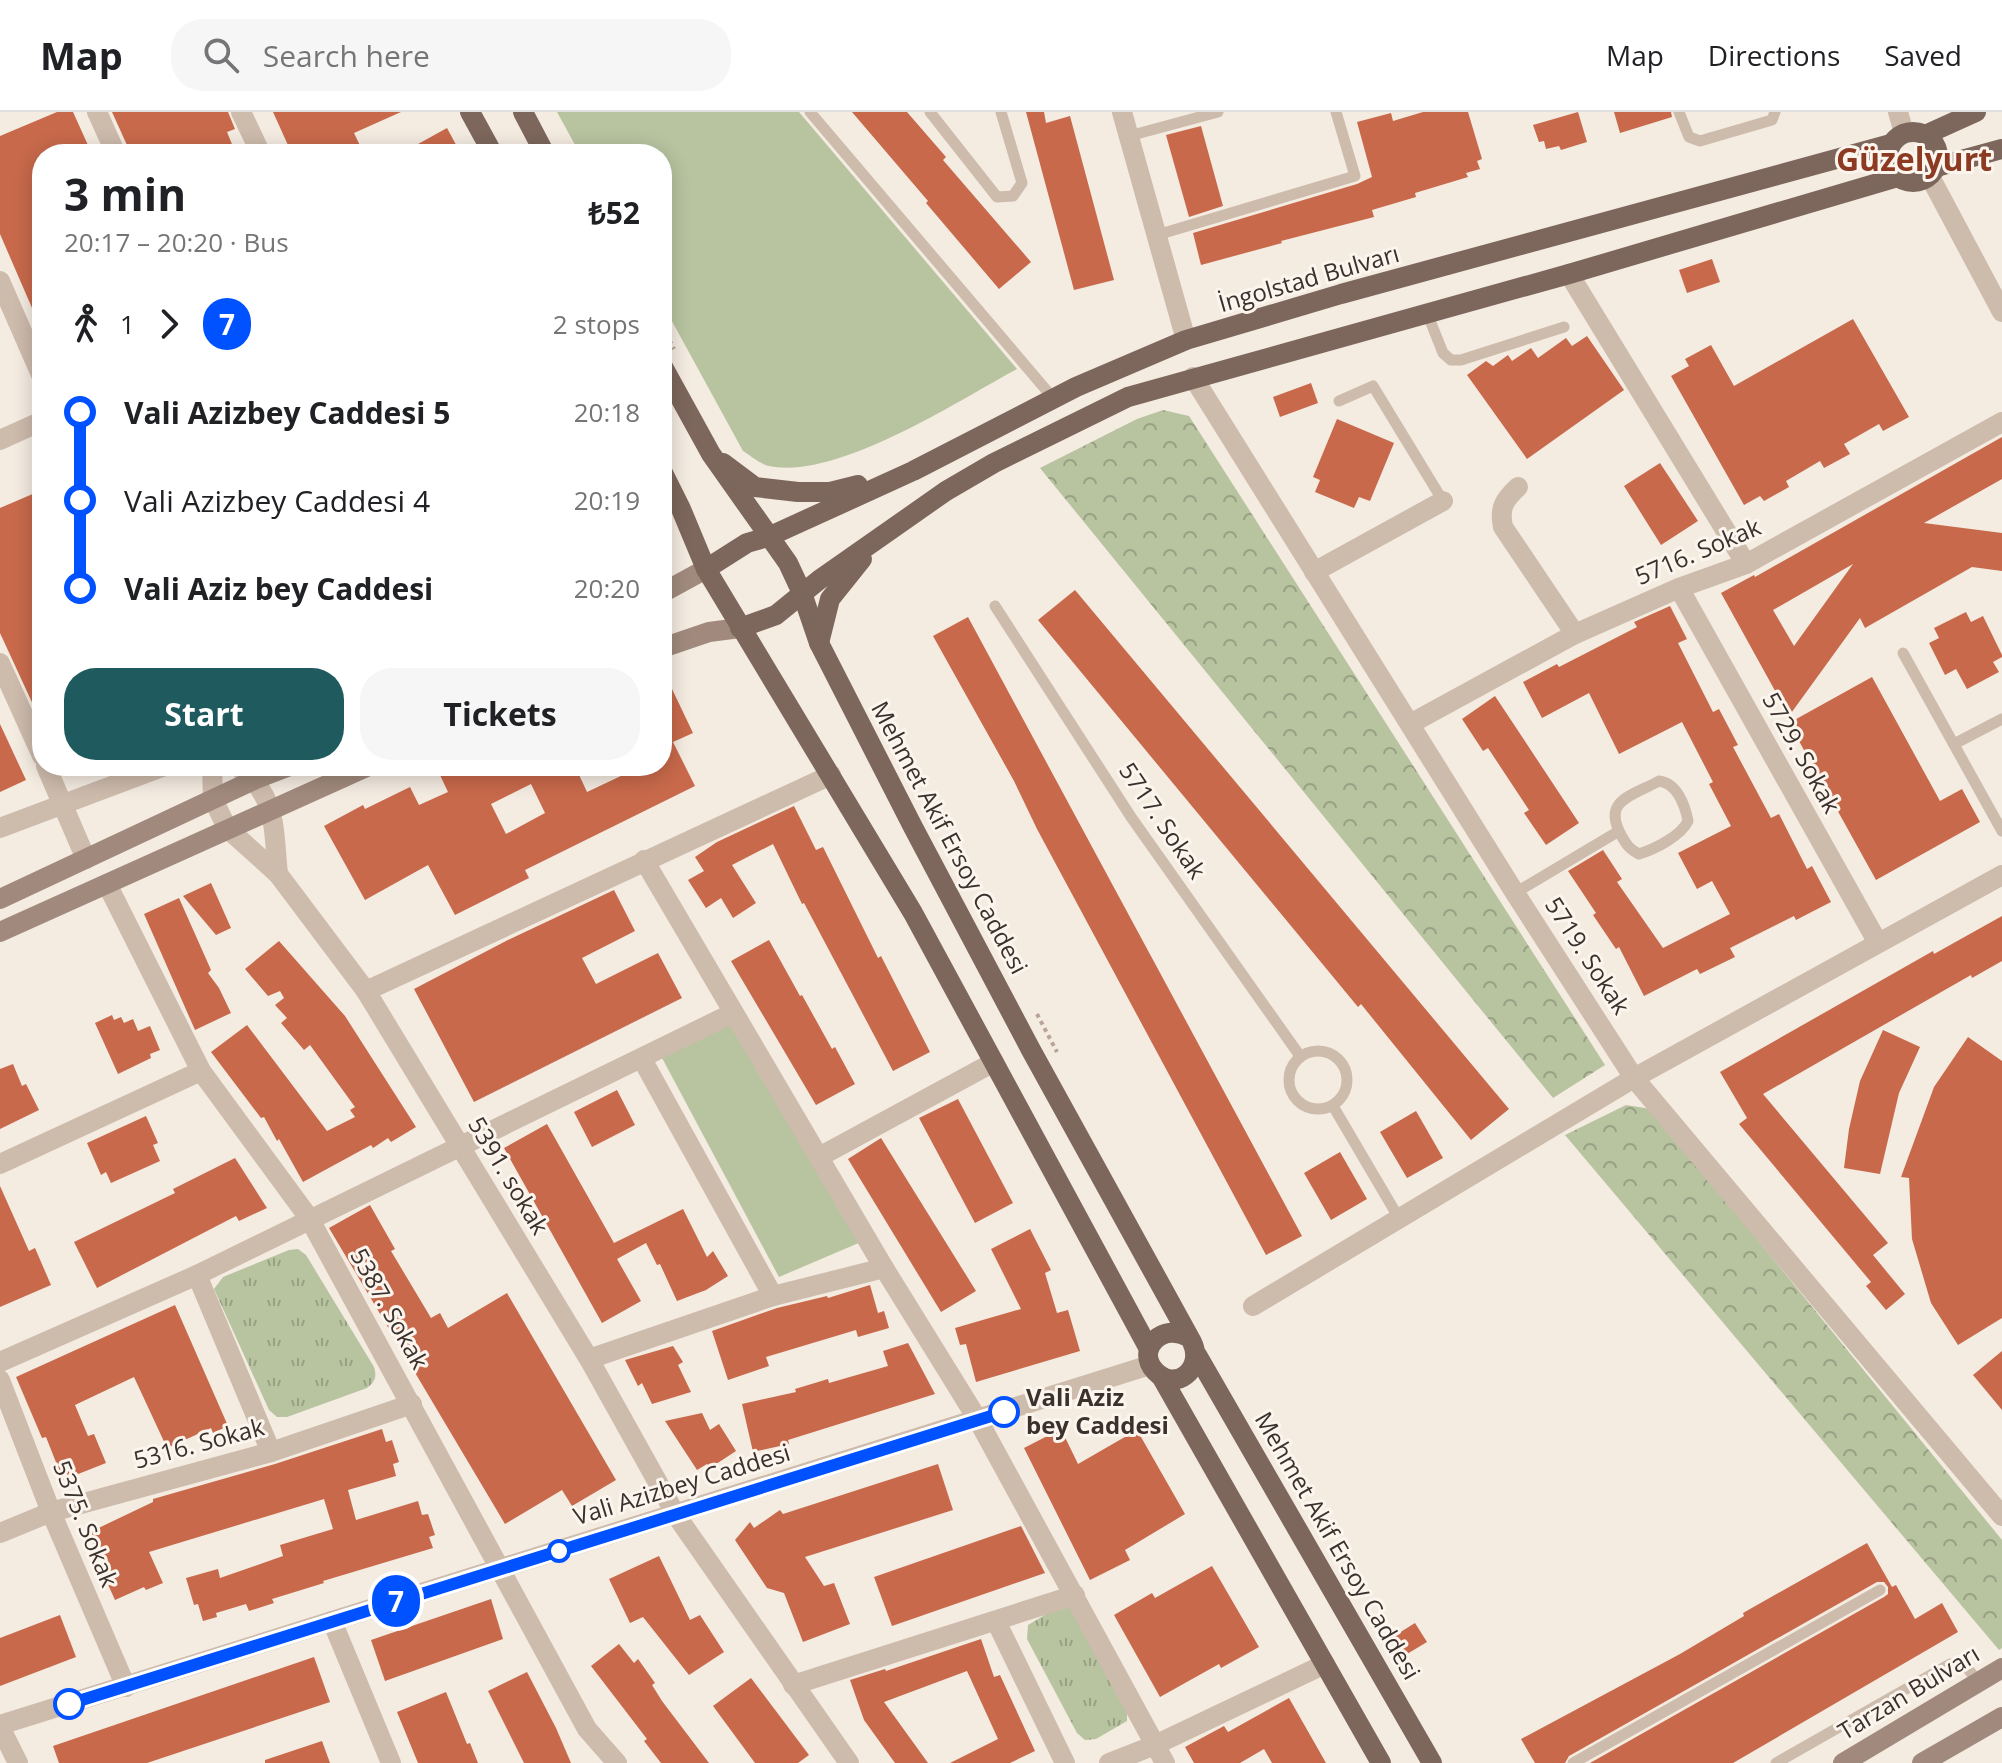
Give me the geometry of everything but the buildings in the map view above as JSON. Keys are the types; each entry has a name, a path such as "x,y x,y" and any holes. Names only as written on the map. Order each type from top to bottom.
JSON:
{"main road":[{"path":"470,112 488,144"},
{"path":"523,112 540,144"},
{"path":"1925,135 1976,112"},
{"path":"1932,171 1938,152 1934,143 1914,131 1897,139 1888,161 1898,177 1905,181 1920,181 1932,171 2002,149"},
{"name":"İngolstad Bulvarı","path":"706,569 747,543 768,537 913,471 1053,398 1186,340 1897,139"},
{"path":"672,645 709,632 740,628 776,615 802,593 946,491 994,463 1128,397 1569,274 1898,177"},
{"name":"Mehmet Akif Ersoy Caddesi","path":"672,383 711,454 788,563 819,643 1031,1050 1192,1346 1432,1763"},
{"path":"711,454 755,487 798,492 830,492 913,471"},
{"path":"672,491 706,569 913,913 1154,1363 1381,1763"},
{"path":"819,643 830,599 854,567 885,535"},
{"path":"672,588 706,569"},
{"path":"0,899 264,776"},
{"path":"0,932 347,776"},
{"path":"1173,1331 1192,1346 1193,1369 1188,1374 1175,1379 1154,1363 1158,1336 1165,1332 1173,1331"},
{"name":"Tarzan Bulvarı","path":"1843,1763 2002,1668"},
{"path":"1922,1763 2002,1717"}],"street":[{"path":"97,112 111,144"},
{"path":"241,112 256,144"},
{"path":"1122,112 1186,340"},
{"path":"1897,139 1898,112"},
{"path":"1932,171 2000,303"},
{"path":"1569,274 1746,564"},
{"path":"0,281 32,354"},
{"name":"5719. Sokak","path":"1193,377 1634,1078 2002,1516"},
{"name":"5716. Sokak","path":"1410,724 1575,634 1679,588 1746,564 2002,422"},
{"path":"0,440 32,426"},
{"path":"1518,487 1505,500 1501,514 1503,527 1575,634"},
{"path":"1314,572 1443,501"},
{"name":"5729. Sokak","path":"1679,588 1878,943"},
{"path":"0,663 32,734"},
{"path":"366,991 831,775"},
{"path":"50,776 86,859"},
{"path":"0,828 140,776"},
{"path":"212,776 213,799 227,828"},
{"path":"252,776 271,811 278,874"},
{"name":"5391. sokak","path":"227,828 278,874 366,991 589,1359 676,1515 849,1763"},
{"path":"644,860 884,1268 978,1420 1160,1754"},
{"path":"1253,1306 1634,1078 2002,875"},
{"name":"5387. Sokak","path":"107,884 201,1071 309,1218 587,1729 617,1763"},
{"path":"0,1362 197,1275 733,1013"},
{"path":"642,1059 773,1296"},
{"path":"819,1157 994,1062"},
{"path":"0,1164 201,1071"},
{"path":"589,1359 773,1296 884,1268"},
{"path":"197,1275 271,1452"},
{"name":"Vali Azizbey Caddesi","path":"0,1726 1154,1363"},
{"name":"5375. Sokak","path":"0,1380 51,1512 126,1687"},
{"name":"5316. Sokak","path":"0,1533 51,1512 271,1452 412,1404"},
{"path":"793,1685 1075,1595"},
{"path":"332,1621 391,1763"},
{"path":"996,1621 1065,1763"},
{"path":"1109,1763 1160,1754 1325,1664"},
{"path":"0,1726 18,1763"},
{"path":"587,1729 603,1763"}],"lane":[{"path":"810,112 1053,398"},
{"path":"930,112 997,197 1007,197 1013,196 1022,183 1001,112"},
{"path":"1129,136 1218,112"},
{"path":"1157,235 1355,176 1336,112"},
{"path":"1679,112 1689,137 1700,141 1772,120 1775,112"},
{"path":"1427,313 1443,353 1451,360 1461,360 1564,327"},
{"path":"1339,401 1373,386 1443,501"},
{"name":"5717. Sokak","path":"995,606 1131,817 1300,1056"},
{"path":"1903,653 2002,831"},
{"path":"1954,744 2002,719"},
{"path":"1659,781 1673,787 1686,811 1688,821 1685,829 1639,854 1629,849 1619,831 1613,821 1619,804 1659,781"},
{"path":"1515,893 1619,831"},
{"path":"1318,1050 1342,1062 1348,1080 1346,1090 1333,1106 1313,1109 1295,1099 1288,1080 1289,1071 1300,1056 1318,1050"},
{"path":"1333,1106 1401,1220"},
{"path":"1573,1763 1880,1590"},
{"path":"1776,1763 1950,1664 1959,1663 1968,1668 1978,1683"}],"green space":[{"path":"557,112 799,112 1017,369 930,418 861,450 797,467 769,466 759,462 743,451 672,321 672,144 575,144"},
{"path":"1163,410 1189,416 1605,1065 1553,1098 1040,468 1137,419"},
{"path":"728,1019 861,1242 779,1277 661,1056"},
{"path":"1626,1105 1651,1109 2002,1540 2002,1648 1999,1650 1565,1135"},
{"path":"298,1249 306,1255 374,1367 375,1376 367,1388 287,1417 277,1417 269,1410 214,1289 223,1277"},
{"path":"1069,1606 1127,1707 1127,1721 1096,1739 1085,1740 1077,1733 1027,1639 1028,1625 1058,1607"}],"bus line":[{"name":"7","path":"69,1704 1004,1412"}],"place":[{"name":"Vali Aziz bey Caddesi","path":"1004,1412"}],"district":[{"name":"Güzelyurt","path":"1914,160"}]}
